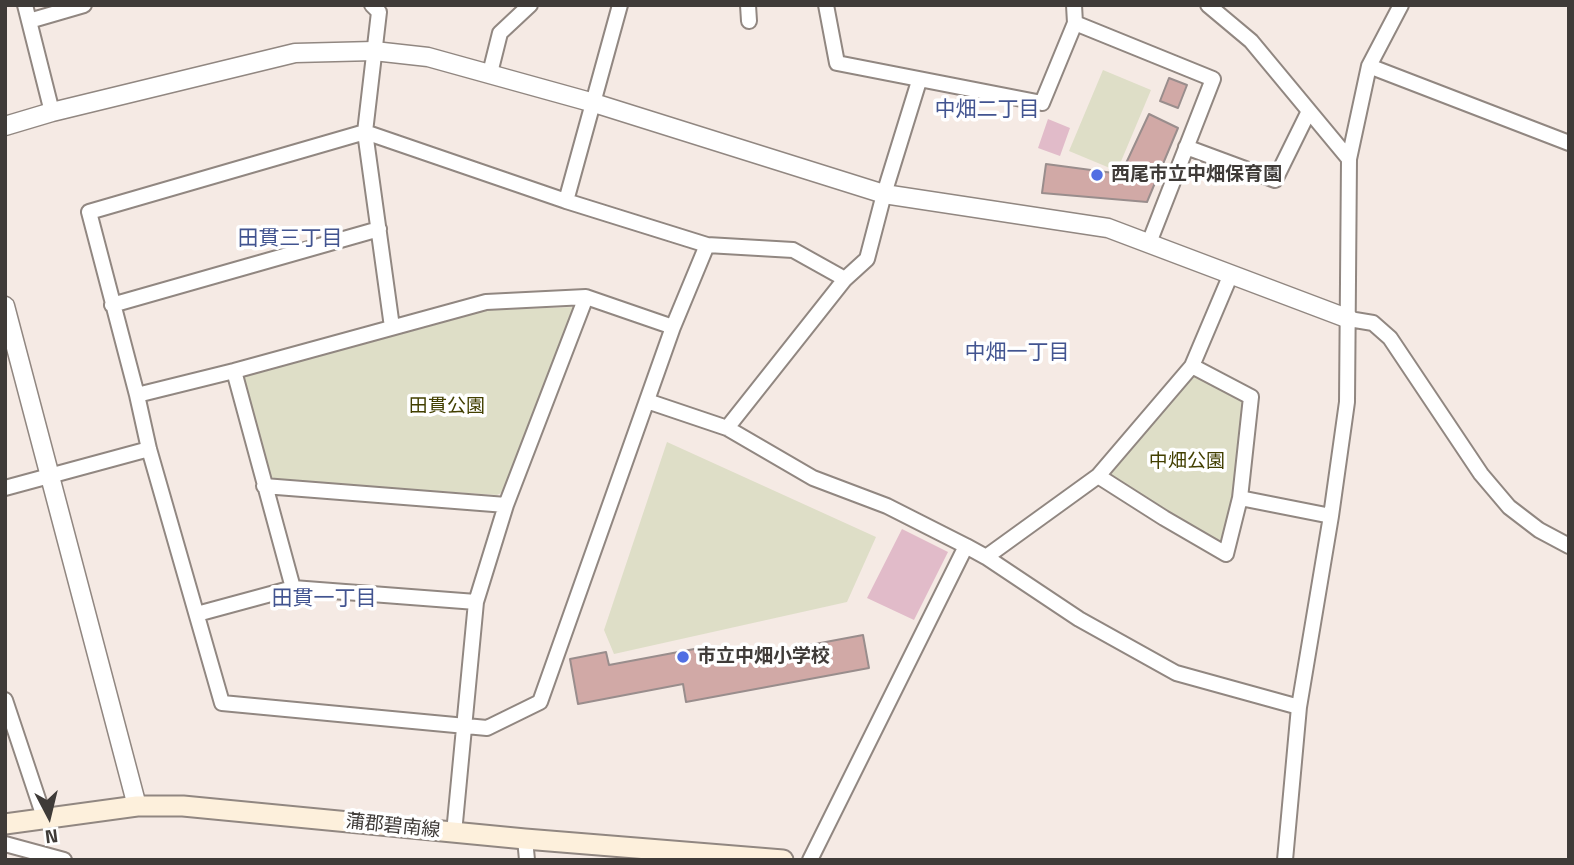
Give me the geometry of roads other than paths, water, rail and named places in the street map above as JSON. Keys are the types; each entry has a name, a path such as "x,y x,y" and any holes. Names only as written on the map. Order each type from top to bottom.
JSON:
{"main road":[{"name":"蒲郡碧南線","path":"5,824 137,806 183,806 454,833 783,860"}],"street":[{"path":"25,5 52,112"},
{"path":"29,21 84,5"},
{"path":"372,5 379,12 365,132 393,327"},
{"path":"490,73 500,33 530,5"},
{"path":"566,201 620,5"},
{"path":"748,5 749,21"},
{"path":"826,5 837,63 1042,103 1075,23 1074,5"},
{"path":"1208,5 1251,41 1349,159"},
{"path":"1284,860 1299,707 1347,402 1349,159 1369,66 1401,5"},
{"path":"1075,23 1213,79 1149,243"},
{"path":"5,126 52,112 295,53 374,51 428,57 490,73 884,194 1108,228 1349,319 1373,323 1390,338 1481,474 1508,507 1539,530 1569,546"},
{"path":"1369,66 1567,139"},
{"path":"727,428 845,279 867,259 919,80"},
{"path":"1186,147 1275,180 1309,111"},
{"path":"707,245 673,327 540,702 488,728 222,703 149,449 89,212 365,132 566,201 707,245 793,250 845,279"},
{"path":"112,305 379,229"},
{"path":"986,557 1098,476 1192,366 1231,274"},
{"path":"137,395 486,302 586,297 673,327"},
{"path":"454,833 476,602 506,505 586,297"},
{"path":"5,306 137,806"},
{"path":"1098,476 1226,554 1240,498 1251,397 1192,366"},
{"path":"234,371 293,589"},
{"path":"647,401 727,428 813,478 887,506 966,546 1079,619 1176,673 1299,707"},
{"path":"5,488 149,449"},
{"path":"264,486 506,505"},
{"path":"1240,498 1331,516"},
{"path":"810,860 966,546"},
{"path":"197,614 293,589 476,602"},
{"path":"6,707 44,817"},
{"path":"525,839 527,860"},
{"path":"5,844 64,860"}],"place":[{"name":"西尾市立中畑保育園","path":"1097,175"},
{"name":"市立中畑小学校","path":"683,657"}],"district":[{"name":"中畑二丁目","path":"987,111"},
{"name":"田貫三丁目","path":"290,240"},
{"name":"中畑一丁目","path":"1017,354"},
{"name":"田貫一丁目","path":"324,600"}],"park label":[{"name":"田貫公園","path":"447,407"},
{"name":"中畑公園","path":"1187,462"}]}
